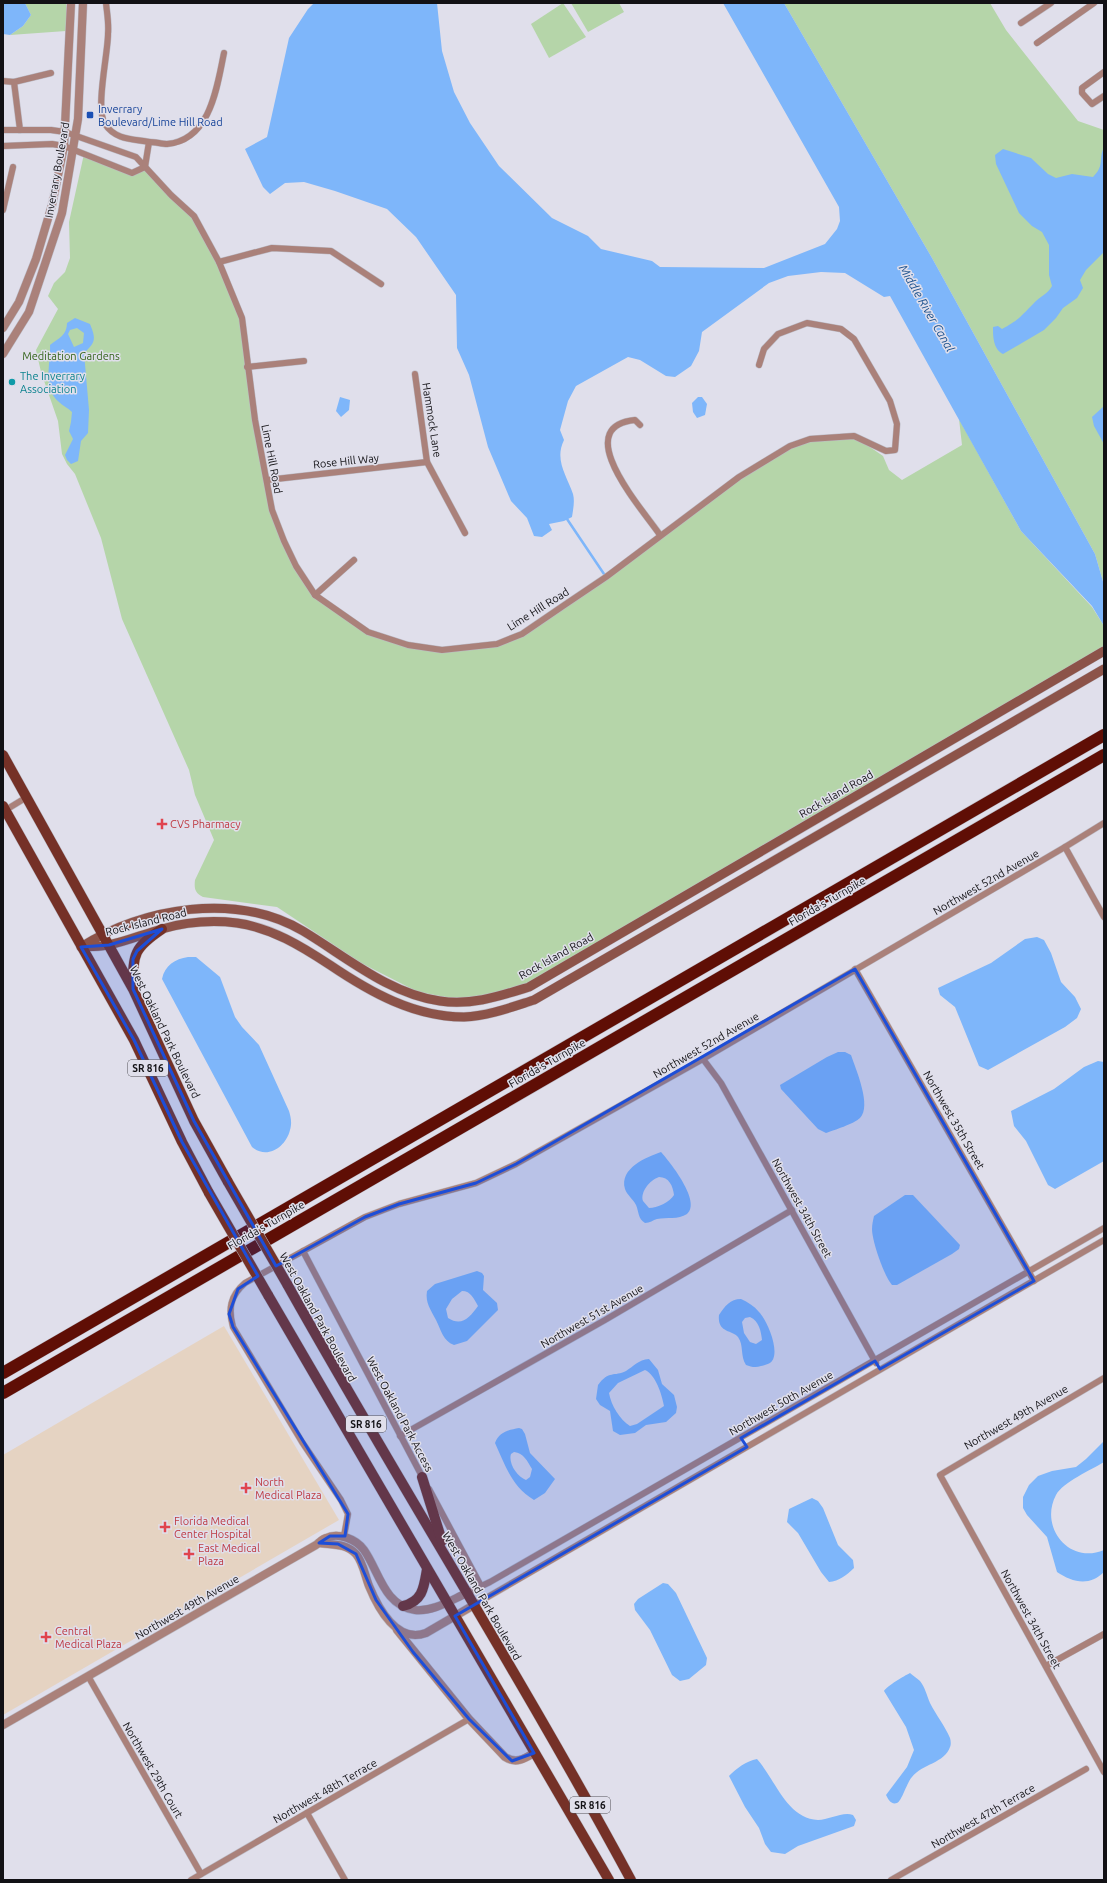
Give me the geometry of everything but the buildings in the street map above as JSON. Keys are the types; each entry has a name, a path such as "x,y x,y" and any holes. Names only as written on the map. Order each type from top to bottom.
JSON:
{"highway":[{"name":"Florida's Turnpike","path":"3,1373 1104,735"},
{"name":"Florida's Turnpike","path":"3,1393 1104,755"}],"main road":[{"name":"Rock Island Road","path":"81,947 102,933 176,911 211,908 240,910 268,916 295,927 367,973 418,995 439,1001 458,1002 493,998 529,987 1104,651"},
{"name":"Rock Island Road","path":"81,947 108,945 180,924 208,921 237,923 265,930 291,940 375,994 394,1002 437,1015 465,1017 496,1012 534,1000 1104,669"},
{"name":"West Oakland Park Boulevard","path":"3,755 133,989 160,1044 194,1121 228,1182 353,1402 467,1592 578,1782 631,1880"},
{"name":"SR 816","path":"4,809 134,1040 172,1123 209,1193 609,1880"},
{"path":"133,989 133,960 137,951 142,944 162,929"},
{"path":"422,1477 449,1562"},
{"path":"403,1606 413,1602 421,1595 427,1569"}],"street":[{"name":"Inverrary Boulevard","path":"3,328 19,302 36,259 52,205 64,146 71,3"},
{"name":"Inverrary Boulevard","path":"3,354 29,312 62,213 78,119 82,3"},
{"path":"106,3 108,33 102,97 102,117 105,125 120,138 168,144 186,138 199,127 213,104 224,53"},
{"path":"1021,23 1051,3"},
{"path":"1037,43 1094,3"},
{"path":"1104,72 1082,88 1082,93 1092,104 1104,96"},
{"path":"3,81 14,82 51,73"},
{"path":"14,82 20,130"},
{"name":"Lime Hill Road","path":"3,130 51,130 65,132 136,157 171,195 194,216 219,262 242,318 255,420 272,510 296,566 315,594 368,632 408,645 442,650 497,644 522,634 606,577 739,477 790,446 810,439 854,436 886,451 895,450 896,424 890,401 854,339 840,328 807,323 778,334 764,349 759,365"},
{"path":"3,146 52,144 64,146 132,173 145,167 149,142"},
{"path":"3,210 13,166"},
{"path":"219,262 272,248 331,251 381,284"},
{"path":"248,367 304,361"},
{"name":"Hammock Lane","path":"415,374 428,462 465,534"},
{"path":"640,425 635,420 622,421 612,428 607,440 611,458 627,490 660,535"},
{"name":"Rose Hill Way","path":"267,480 428,462"},
{"path":"315,594 354,560"},
{"path":"4,809 27,797"},
{"name":"Northwest 52nd Avenue","path":"344,1536 348,1514 341,1500 302,1442 233,1328 229,1314 231,1304 238,1289 245,1283 365,1217 399,1204 476,1184 516,1164 703,1059 855,969 1065,848 1104,823"},
{"path":"1065,848 1104,917"},
{"name":"Northwest 35th Street","path":"855,969 1034,1281"},
{"name":"Northwest 34th Street","path":"703,1059 721,1083 880,1369"},
{"name":"Northwest 51st Avenue","path":"400,1436 605,1320 792,1210"},
{"name":"Northwest 50th Avenue","path":"467,1592 481,1586 619,1508 1104,1228"},
{"path":"1097,1232 1104,1242"},
{"name":"Northwest 50th Avenue","path":"474,1605 880,1369 1104,1242"},
{"name":"West Oakland Park Access","path":"302,1251 422,1477 437,1501 481,1586"},
{"name":"Northwest 49th Avenue","path":"940,1475 1104,1378"},
{"path":"807,1400 812,1409"},
{"path":"741,1438 747,1447"},
{"path":"679,1473 685,1483"},
{"name":"Northwest 34th Street","path":"940,1475 1104,1772"},
{"path":"619,1508 625,1518"},
{"name":"Northwest 49th Avenue","path":"3,1725 319,1543 324,1538 330,1536 344,1536"},
{"path":"344,1536 363,1548 382,1586 403,1606 417,1610 432,1608 467,1592"},
{"path":"319,1543 346,1546 356,1554 369,1587 392,1624 469,1720 505,1757 512,1761 522,1760 534,1753"},
{"path":"392,1624 408,1635 420,1635 474,1605"},
{"path":"1046,1666 1104,1634"},
{"name":"Northwest 29th Court","path":"88,1676 201,1874"},
{"name":"Northwest 48th Terrace","path":"191,1880 469,1720"},
{"name":"Northwest 47th Terrace","path":"891,1880 1086,1769"},
{"path":"307,1813 345,1880"}],"highlighted area":[{"path":"162,929 137,951 133,959 133,989 194,1121 276,1266 365,1217 399,1204 476,1183 516,1164 855,969 1034,1281 880,1369 875,1361 741,1438 747,1447 455,1616 534,1753 512,1761 469,1719 413,1652 376,1600 356,1554 338,1544 319,1543 330,1536 345,1536 348,1514 233,1327 229,1314 238,1289 258,1276 182,1142 134,1040 81,947 109,945"}],"shaded area":[{"name":"Florida Medical Center Hospital","path":"224,1326 339,1520 3,1715 3,1455"}],"green space":[{"path":"25,3 66,3 66,31 10,35 23,26 31,15"},
{"path":"563,3 586,37 549,58 531,24"},
{"path":"571,3 619,3 624,12 588,32"},
{"path":"784,3 990,3 1006,30 1078,121 1104,130 1104,585 1095,554 932,258"},
{"name":"Meditation Gardens","path":"84,154 132,173 145,167 194,216 219,262 242,318 272,510 284,541 315,595 368,632 442,650 497,644 521,634 563,606 739,477 790,446 810,439 854,436 883,456 889,470 902,480 962,445 959,419 1021,531 1092,607 1104,626 1104,648 529,983 468,1001 418,992 361,963 277,907 203,897 198,894 196,890 195,880 214,840 195,795 189,770 122,619 101,538 75,474 67,464 62,454 58,421 41,372 36,350 58,309 48,296 54,283 65,272 70,258 69,222"}],"water":[{"path":"3,3 25,3 31,15 23,26 10,35 3,34"},
{"name":"Middle River Canal","path":"314,3 437,3 442,51 454,92 470,123 499,166 552,218 588,236 601,249 652,261 660,267 764,268 825,244 837,229 840,221 839,207 723,3 784,3 932,258 1095,554 1104,585 1104,626 1092,606 1021,531 890,296 884,297 845,273 821,272 788,276 769,283 702,332 699,351 691,366 675,377 666,376 640,360 628,357 576,386 568,401 560,430 564,440 560,454 562,468 574,497 572,517 564,521 549,524 552,530 542,537 534,536 527,518 511,501 488,447 469,375 457,348 456,295 416,237 387,209 335,191 304,182 285,183 270,194 263,187 245,149 267,137 289,38 308,9"},
{"path":"1104,147 1104,252 1086,270 1080,280 1083,288 1077,298 1063,308 1056,318 1044,330 1003,354 995,346 993,327 998,326 1002,329 1020,318 1052,286 1049,275 1049,245 1042,232 1032,226 1019,213 996,164 995,155 1003,149 1031,158 1048,174 1056,178 1072,174 1093,177 1099,169"},
{"path":"75,318 90,324 94,337 93,343 84,353 89,410 88,433 81,441 78,461 71,464 65,455 73,439 69,431 72,412 54,396 49,383 48,375 50,345 66,331 67,323","holes":["77,328 84,333 83,343 74,347 68,334 70,330"]},
{"path":"340,397 350,400 349,410 341,417 336,411"},
{"path":"698,397 702,397 707,404 705,415 697,418 693,412 692,403"},
{"path":"1104,406 1104,444 1094,426 1092,417"},
{"path":"1037,937 1044,940 1051,953 1061,982 1075,997 1081,1009 1077,1018 1065,1027 988,1070 979,1066 955,1007 940,995 938,988 991,963 1025,939"},
{"path":"196,957 220,977 235,1017 259,1045 289,1111 291,1123 288,1136 275,1150 264,1152 258,1151 252,1147 162,979 168,966 179,959"},
{"path":"838,1052 845,1052 851,1055 864,1097 863,1112 860,1118 849,1125 826,1133 818,1129 781,1089 780,1085"},
{"path":"1098,1061 1104,1062 1104,1161 1055,1189 1048,1185 1026,1141 1014,1126 1011,1111 1054,1089 1084,1067"},
{"path":"661,1152 683,1182 691,1201 691,1208 684,1216 657,1219 645,1223 639,1215 636,1205 626,1191 624,1182 630,1169 642,1160","holes":["662,1177 668,1180 673,1188 674,1195 670,1200 663,1204 649,1208 642,1198 644,1190 652,1181"]},
{"path":"905,1195 913,1195 960,1245 959,1249 952,1254 897,1285 892,1285 876,1250 872,1224 874,1216"},
{"path":"477,1271 482,1273 484,1276 483,1290 497,1303 498,1310 467,1341 454,1345 447,1341 430,1310 427,1291 435,1284","holes":["462,1291 465,1291 472,1296 478,1306 465,1320 453,1321 448,1318 446,1309 452,1299"]},
{"path":"737,1299 741,1299 753,1306 766,1321 774,1343 774,1356 769,1364 759,1367 746,1365 743,1358 740,1340 720,1325 719,1315 728,1304","holes":["750,1317 759,1327 762,1340 756,1344 750,1342 744,1333 742,1322 745,1318"]},
{"path":"649,1359 658,1370 662,1384 674,1395 677,1407 676,1413 666,1422 646,1425 635,1433 620,1435 613,1431 610,1411 600,1405 596,1399 598,1385 605,1377 622,1373 639,1362","holes":["645,1370 649,1373 658,1386 664,1406 637,1424 630,1426 616,1412 609,1393 618,1383"]},
{"path":"519,1428 522,1429 525,1434 530,1453 555,1479 545,1493 534,1500 520,1489 510,1475 495,1443 501,1434","holes":["514,1452 525,1458 532,1469 530,1477 526,1480 519,1476 512,1465 510,1458 511,1454"]},
{"path":"1104,1441 1104,1462 1065,1485 1056,1495 1052,1507 1051,1519 1054,1530 1060,1540 1069,1548 1079,1552 1091,1553 1104,1550 1104,1572 1092,1580 1080,1581 1069,1578 1057,1572 1047,1537 1027,1515 1023,1508 1023,1497 1029,1485 1038,1476 1052,1471 1076,1467"},
{"path":"812,1498 818,1501 823,1508 838,1545 853,1560 854,1568 849,1573 829,1582 821,1572 798,1533 787,1522 789,1509"},
{"path":"663,1583 668,1584 676,1593 707,1658 706,1665 689,1679 680,1681 672,1675 650,1630 635,1610 634,1604 638,1599"},
{"path":"910,1673 920,1681 923,1686 930,1703 948,1734 951,1744 943,1757 921,1769 912,1777 899,1802 893,1803 886,1795 907,1767 914,1750 906,1727 884,1691 892,1684"},
{"path":"757,1759 764,1767 783,1797 798,1813 807,1818 818,1820 849,1814 853,1815 856,1820 854,1826 798,1846 785,1854 771,1852 765,1844 759,1828 745,1807 729,1776 742,1765"}],"waterway":[{"path":"567,519 606,577"}],"place":[{"name":"Inverrary Boulevard/Lime Hill Road","path":"90,115"},
{"name":"The Inverrary Association","path":"12,382"},
{"name":"CVS Pharmacy","path":"162,824"},
{"name":"North Medical Plaza","path":"246,1488"},
{"name":"Florida Medical Center Hospital","path":"165,1527"},
{"name":"East Medical Plaza","path":"189,1554"},
{"name":"Central Medical Plaza","path":"46,1637"}]}
